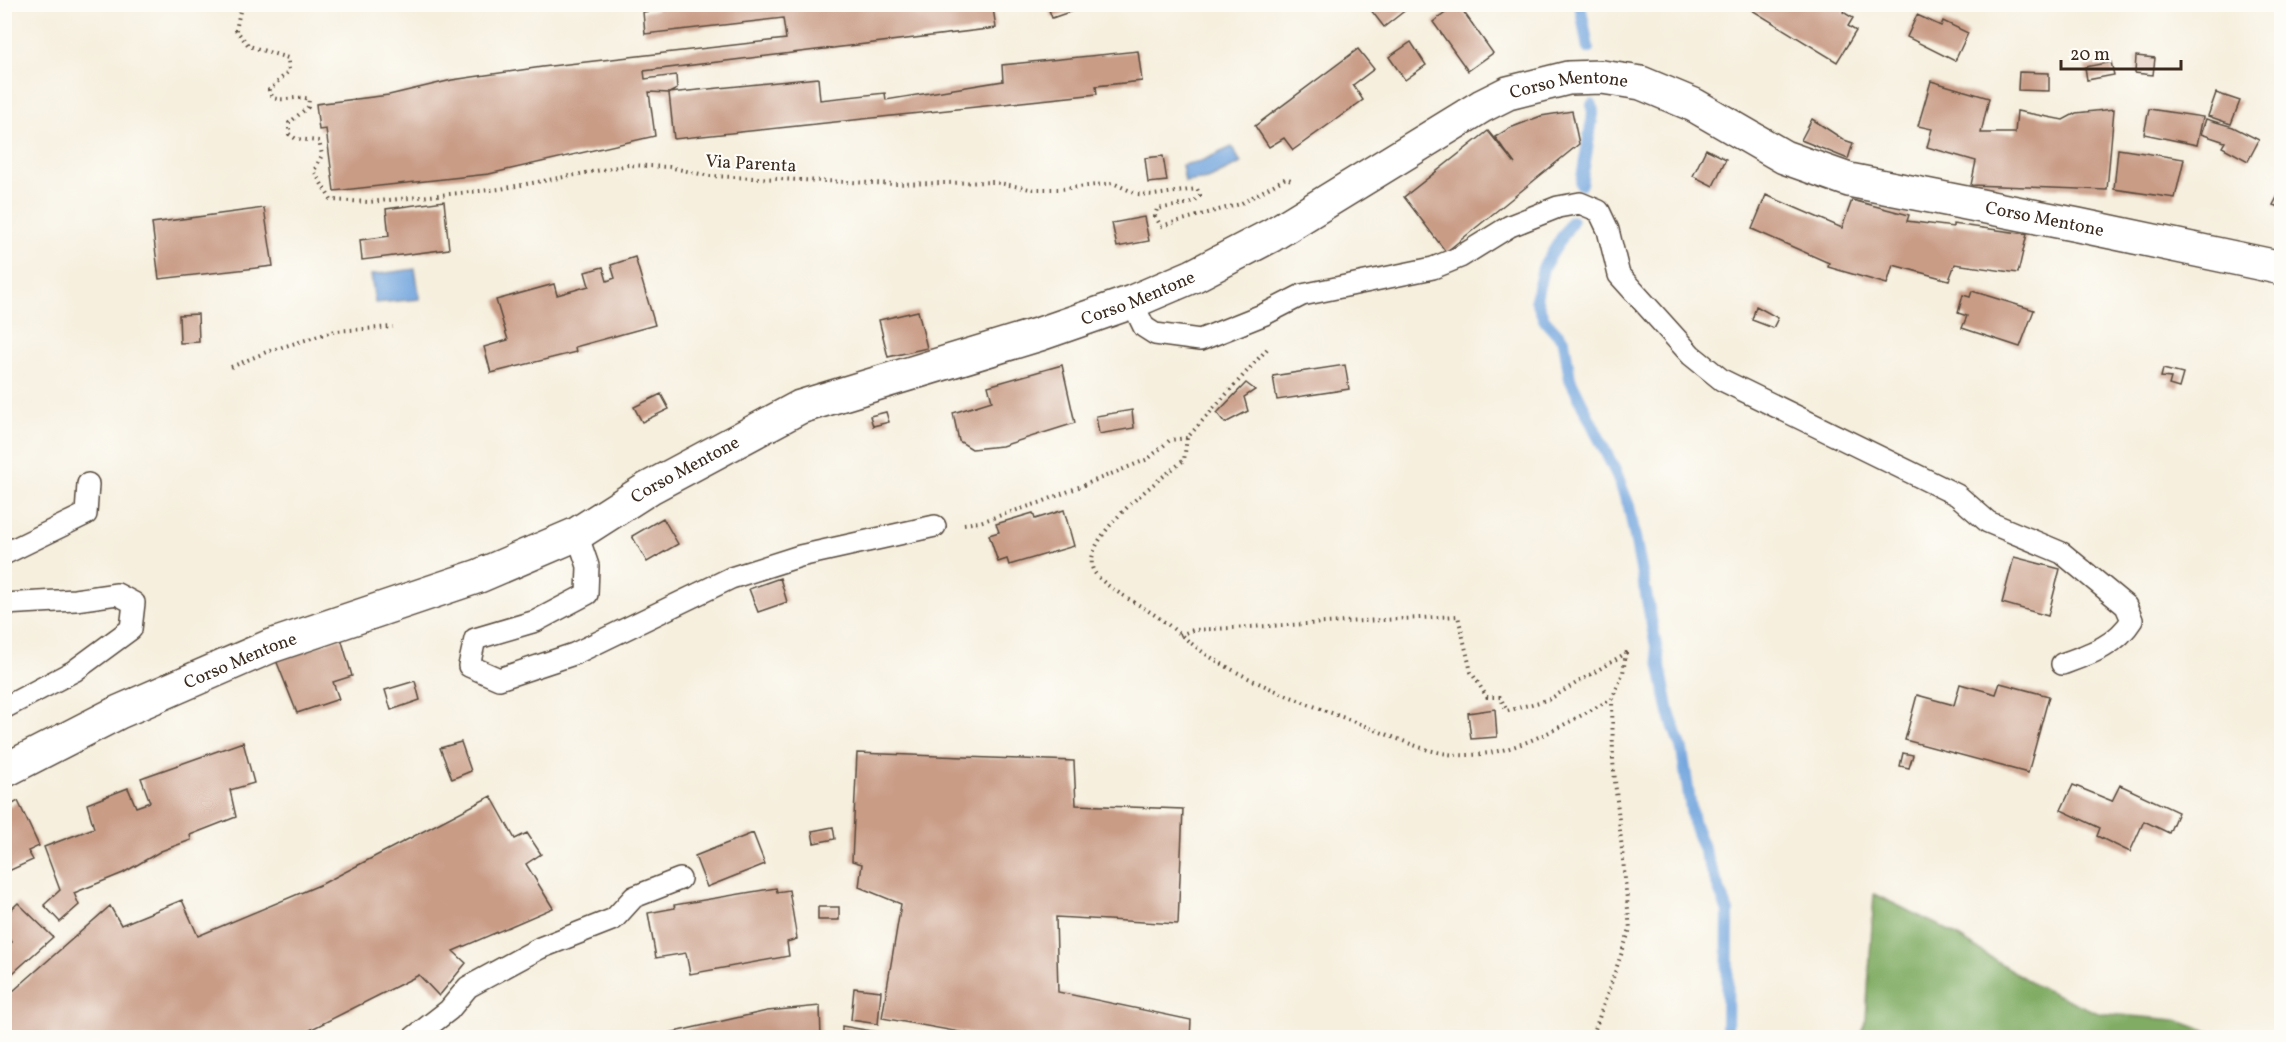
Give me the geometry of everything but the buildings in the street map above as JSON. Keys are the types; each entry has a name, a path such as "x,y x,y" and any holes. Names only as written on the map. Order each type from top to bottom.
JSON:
{"main road":[{"name":"Corso Mentone","path":"6,766 119,712 271,646 479,576 577,534 658,483 800,407 1040,333 1132,302 1193,276 1272,235 1482,106 1508,93 1547,81 1583,77 1641,83 1669,93 1784,157 1849,180 2112,231 2282,268"}],"lane":[{"path":"1132,302 1144,327 1155,333 1200,340 1265,314 1302,296 1433,268 1460,257 1510,226 1558,207 1580,203 1599,211 1608,230 1619,275 1691,355 1722,380 1948,490 1988,522 2062,552 2126,606 2132,620 2124,633 2111,644 2062,664"},
{"path":"4,554 86,514 88,484"},
{"path":"577,534 588,566 587,594 536,621 475,639 469,666 499,679 574,654 731,578 800,556 935,526"},
{"path":"4,604 75,600 117,594 134,603 131,629 74,671 4,708"},
{"path":"413,1038 449,1010 468,987 540,948 614,919 634,897 680,879"}],"path":[{"name":"Via Parenta","path":"231,4 240,11 236,30 249,46 288,58 289,71 269,90 273,98 282,101 300,96 309,99 308,107 290,123 289,134 296,139 319,141 322,155 314,171 332,200 369,202 500,189 628,165 669,167 709,176 894,184 994,182 1030,189 1061,189 1113,183 1137,194 1154,195 1197,189 1200,195 1195,201 1157,209 1155,216 1161,226 1240,204 1286,178 1292,180 1293,186"},
{"path":"231,368 269,351 335,331 393,327"},
{"path":"1269,347 1187,438 1184,460 1154,484 1102,535 1092,551 1091,565 1102,581 1151,612 1214,660 1255,682 1426,751 1468,755 1500,752 1546,733 1612,699"},
{"path":"935,526 980,522 1042,502 1148,459 1170,440 1179,437 1187,438"},
{"path":"1179,635 1193,630 1458,616 1471,672 1486,697 1500,697 1507,711 1550,699 1626,653 1623,674 1612,699 1612,761 1630,929 1592,1038"}],"green space":[{"path":"1874,894 1944,928 2035,985 2098,1013 2176,1020 2222,1037 1859,1037 1866,1020"}],"water":[{"path":"1232,147 1241,163 1208,179 1185,182 1182,165 1201,161"},
{"path":"415,269 420,299 375,303 371,275"}],"waterway":[{"path":"1580,4 1588,48"},
{"path":"1581,184 1593,114 1592,105"},
{"path":"1572,221 1543,268 1536,299 1544,319 1564,341 1570,379 1615,471 1629,506 1669,713 1682,750 1693,822 1728,912 1727,1038"}]}
